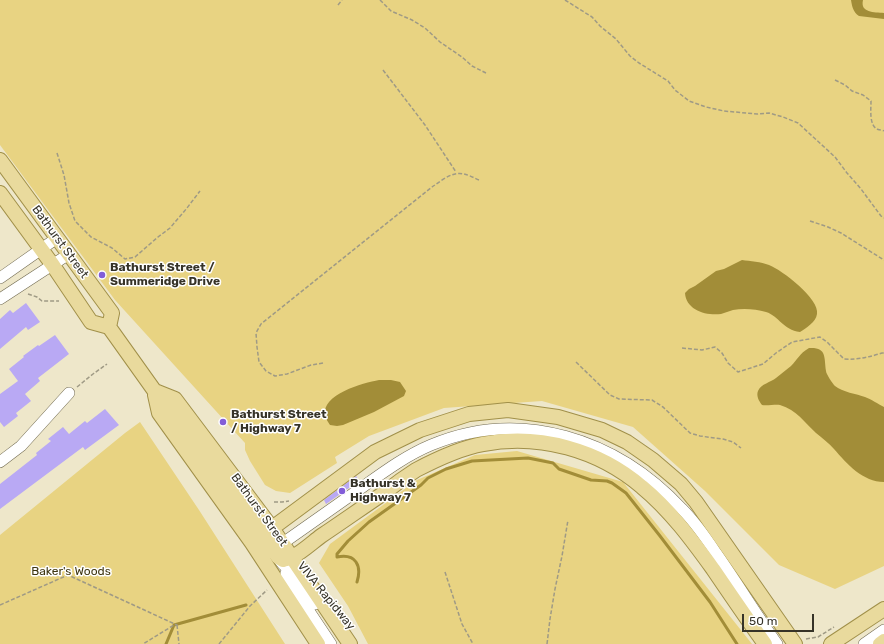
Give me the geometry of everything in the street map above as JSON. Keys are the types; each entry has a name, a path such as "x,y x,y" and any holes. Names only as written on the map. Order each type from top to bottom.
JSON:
{"main road":[{"name":"Bathurst Street","path":"0,160 112,313 110,327"},
{"name":"Bathurst Street","path":"0,193 52,264 91,322 110,327 154,391 158,413 262,536 283,543 284,560 350,644"},
{"name":"Bathurst Street","path":"154,391 176,399 262,536 318,644"},
{"path":"765,644 696,545 680,525 642,486 620,471 598,459 578,450 559,445 537,441 507,440 483,444 448,454 415,471 316,540 284,560 262,536 375,452 420,430 469,414 508,410 558,417 602,430 627,442 653,460 681,484 696,502 770,607 800,642"},
{"path":"831,644 884,609"},
{"path":"880,644 884,641"}],"street":[{"path":"0,278 57,238"},
{"path":"0,299 69,254"},
{"path":"0,462 21,446 69,393"},
{"path":"283,543 387,470 407,457 431,445 457,436 486,430 515,428 548,432 578,440 617,457 654,482 683,509 702,533 777,644"},
{"name":"VIVA Rapidway","path":"284,560 287,578 331,644"},
{"path":"732,576 756,600 770,607"},
{"path":"864,644 884,630"}],"path":[{"path":"338,5 342,0"},
{"path":"380,0 391,11 412,20 425,28 440,42 472,66 486,73"},
{"path":"565,0 592,17 600,26 616,39 638,63 668,81 675,90 689,101 724,112 757,114 769,113 798,123 835,157 884,218"},
{"path":"383,70 425,126 456,173"},
{"path":"835,80 845,85 852,92 863,95 871,101 870,111 873,124 877,129 884,130"},
{"path":"57,153 64,175 74,221 91,237 112,248 125,259 135,256 170,228 200,191"},
{"path":"323,364 311,365 287,374 275,376 266,371 259,362 256,333 261,324 432,187 456,173 465,174 479,180"},
{"path":"810,221 841,233 884,260"},
{"path":"23,291 37,297 42,301 59,301"},
{"path":"682,348 702,350 715,347 722,353 728,363 738,372 764,364 776,353 792,342 820,337 832,346 844,359 860,359 884,353"},
{"path":"576,362 610,395 619,399 652,400 663,407 690,433 723,439 733,442 741,448"},
{"path":"69,393 107,364"},
{"path":"274,502 289,501 293,498"},
{"path":"547,644 555,589 568,520"},
{"path":"446,572 462,624 473,644"},
{"path":"0,605 68,574 177,625"},
{"path":"219,644 250,606 267,590"},
{"path":"143,644 174,625 177,625"},
{"path":"177,625 179,644"},
{"path":"800,642 818,637"}],"green space":[{"path":"0,0 884,0 884,566 835,589 779,565 705,491 633,427 542,401 444,408 369,436 335,457 337,463 290,493 276,491 265,485 250,461 245,450 245,443 115,300 0,145"},
{"name":"Baker's Woods","path":"140,422 199,510 285,644 0,644 0,535"},
{"path":"517,451 623,482 752,644 368,644 348,606 319,563 330,544 417,480 475,455"}],"shaded area":[{"path":"851,0 863,0 866,10 884,13 884,19 859,16 852,7"},
{"path":"742,260 769,265 791,279 807,293 813,301 817,314 813,322 800,332 789,329 766,312 741,309 721,314 709,314 698,311 689,304 685,293 689,289 716,271 724,269"},
{"path":"809,348 815,348 822,351 824,354 826,372 835,386 867,398 884,407 884,482 862,476 791,410 780,405 762,405 760,402 757,395 759,389 791,366 801,354"},
{"path":"379,380 400,382 406,391 404,396 374,412 343,425 330,425 325,416 326,408 336,396 354,387"}],"building":[{"path":"26,303 40,322 28,330 26,327 0,349 0,319 10,310 13,313"},
{"path":"55,335 69,354 38,378 40,381 25,394 31,401 16,413 18,416 4,427 0,422 0,394 18,381 9,369 24,357 23,356"},
{"path":"105,409 119,425 85,450 83,447 0,509 0,484 37,455 36,453 51,441 48,439 63,427 69,434 85,421 87,423"},
{"path":"356,476 359,481 326,504 324,500"}],"waterway":[{"path":"357,582 359,571 356,562 349,557 337,557 337,554 348,541 369,522 421,485 428,478 446,469 472,461 528,458 553,463 559,469 591,480 607,481 626,493 710,602 737,644"},
{"path":"166,644 174,625 246,605"}],"place":[{"name":"Bathurst Street / Summeridge Drive","path":"102,275"},
{"name":"Bathurst Street / Highway 7","path":"223,422"},
{"name":"Bathurst & Highway 7","path":"342,491"}]}
